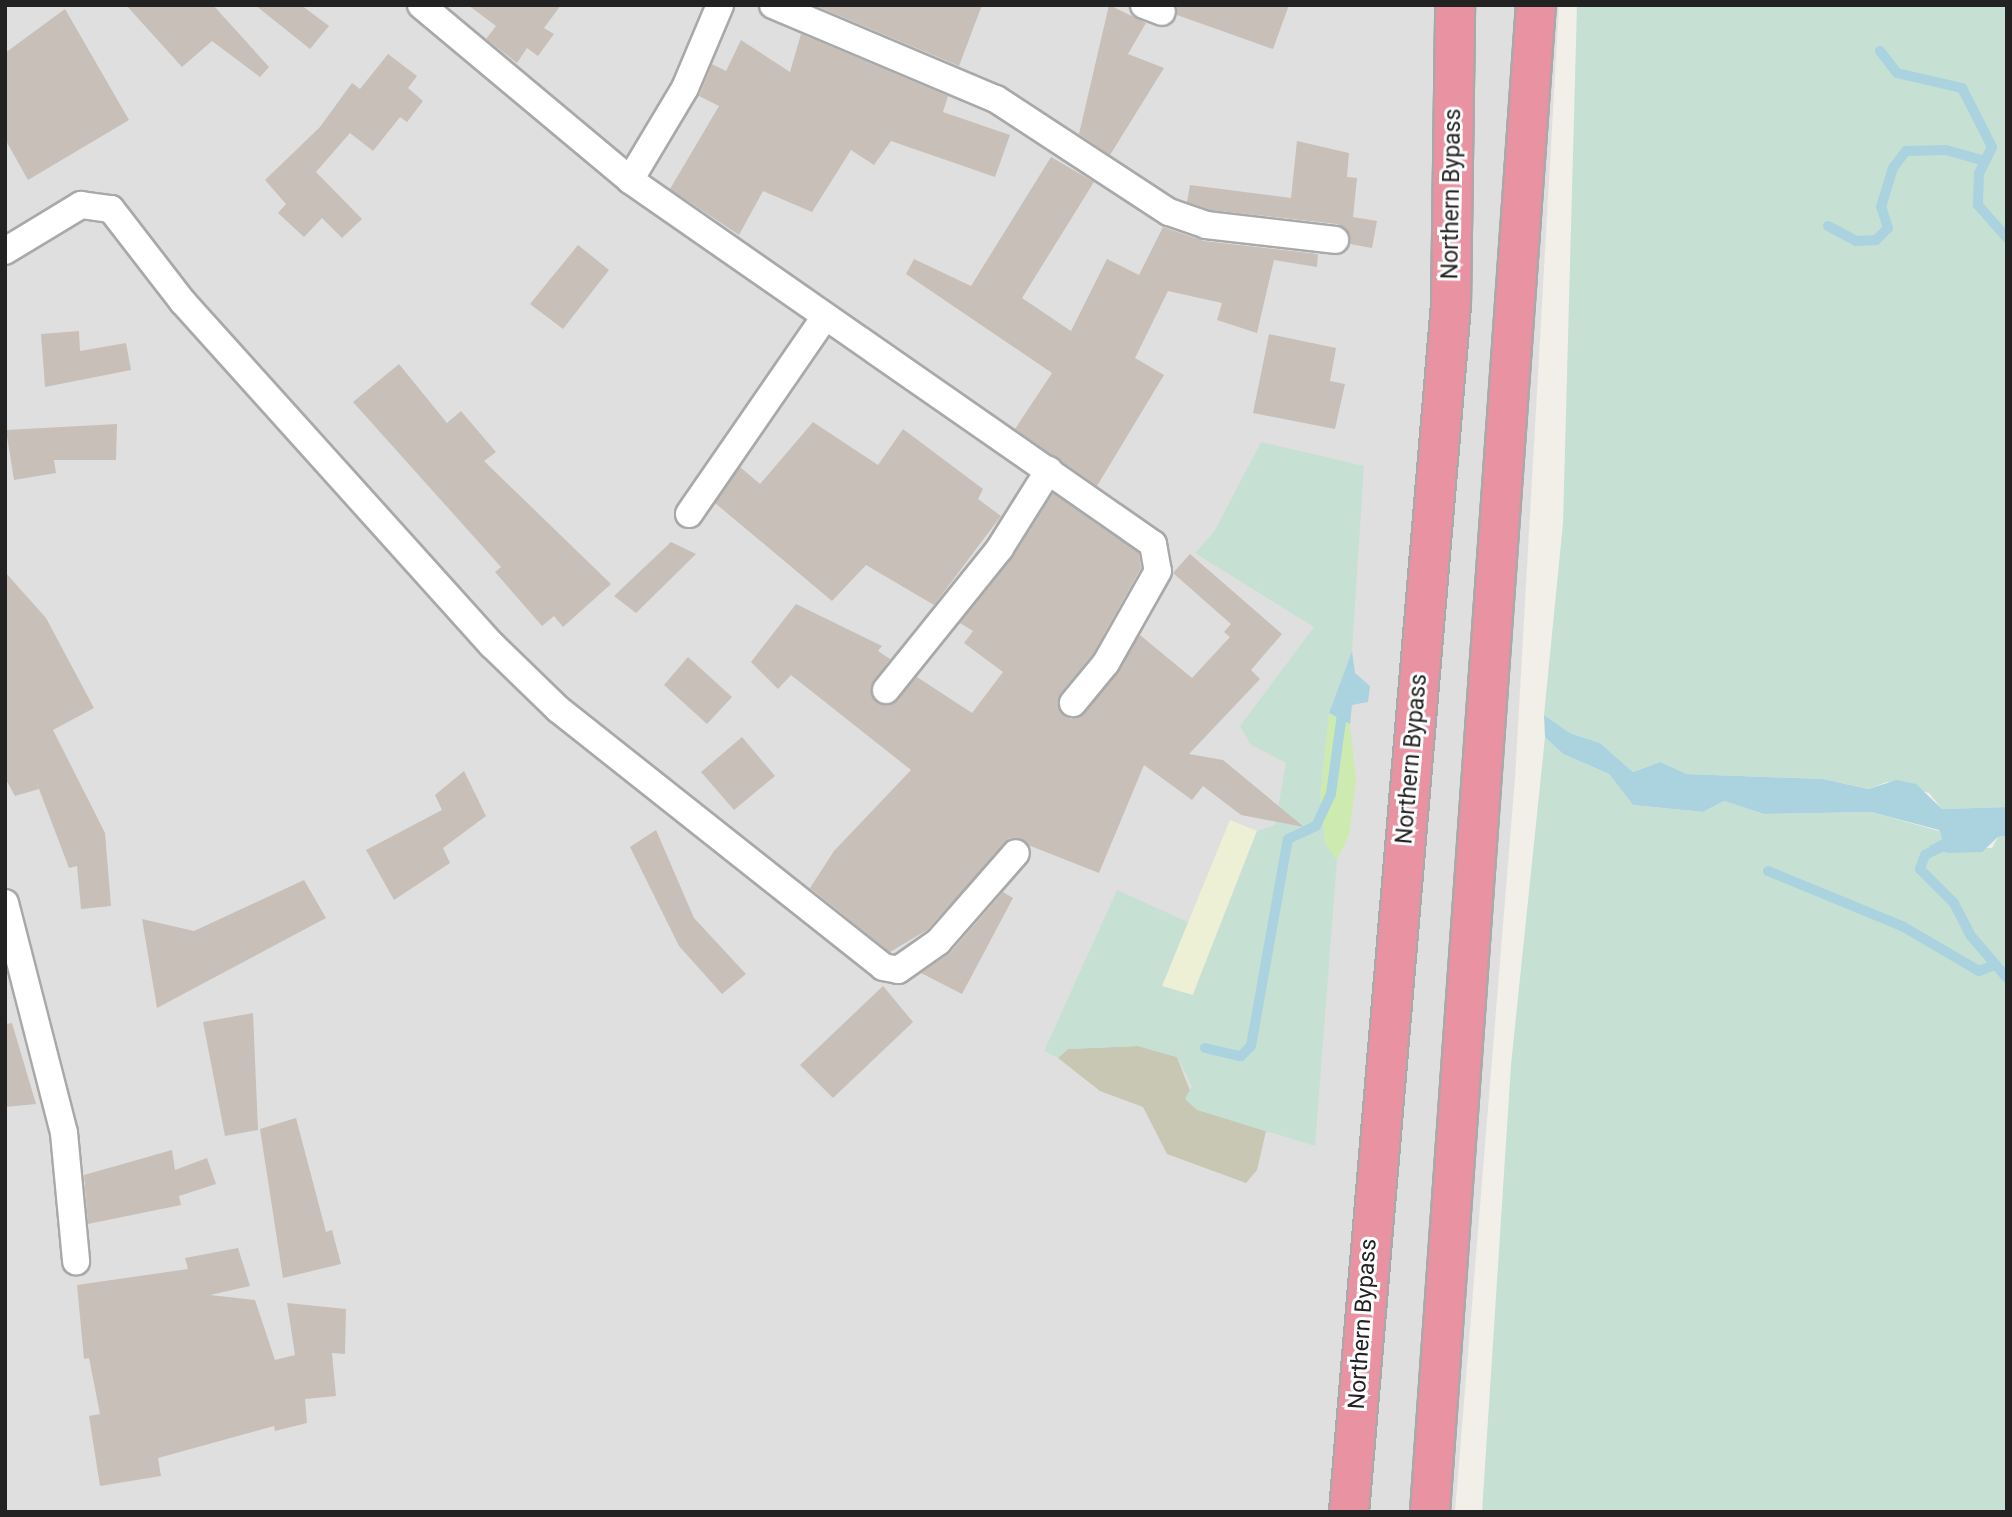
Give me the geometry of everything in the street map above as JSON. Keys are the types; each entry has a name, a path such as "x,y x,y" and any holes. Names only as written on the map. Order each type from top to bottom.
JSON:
{"highway":[{"name":"Northern Bypass","path":"1349,1512 1451,304 1455,5"},
{"path":"1430,1512 1536,5"}],"street":[{"path":"421,5 454,15 630,180 823,320 1140,532 1159,556 1158,571 1106,663 1073,703"},
{"path":"630,180 685,88 720,5"},
{"path":"773,5 996,99 1169,212 1206,225 1335,240"},
{"path":"5,251 81,205 111,209 191,312 492,645 558,709 883,967 898,970 923,955 1016,853"},
{"path":"689,514 823,320"},
{"path":"886,690 1000,548 1049,470"},
{"path":"5,903 64,1133 76,1261"}],"shaded area":[{"path":"5,5 1559,5 1515,778 1455,1512 5,1512"},
{"path":"1577,5 2007,5 2007,807 1942,809 1929,793 1887,782 1868,789 1823,779 1687,774 1660,762 1633,772 1600,743 1570,733 1544,715 1563,523"},
{"path":"1261,442 1364,466 1352,651 1329,713 1320,796 1325,844 1337,860 1315,1146 1197,1110 1185,1099 1192,1086 1177,1057 1138,1046 1068,1049 1058,1058 1044,1051 1117,890 1188,922 1162,986 1193,995 1257,831 1275,825 1286,763 1251,745 1240,726 1314,627 1195,553 1214,532"},
{"path":"1545,737 1563,754 1609,774 1633,805 1703,812 1724,801 1764,814 1871,812 1939,831 1942,839 1928,848 1992,848 1998,837 2007,836 2007,1512 1482,1512 1511,1065"},
{"path":"1230,820 1257,831 1192,996 1162,986"},
{"path":"1138,1046 1177,1057 1197,1109 1266,1131 1257,1170 1246,1183 1167,1154 1143,1107 1100,1091 1058,1058 1068,1049"}],"green space":[{"path":"1329,713 1350,724 1356,780 1349,835 1337,860 1325,844 1320,796"}],"water":[{"path":"1352,651 1355,673 1370,686 1368,702 1352,705 1350,724 1329,713"},
{"path":"1544,715 1570,733 1600,743 1633,772 1660,762 1687,774 1823,779 1868,789 1897,780 1916,784 1942,809 2007,807 2007,836 1998,837 1982,852 1948,853 1928,847 1942,839 1939,830 1871,812 1764,814 1724,801 1703,812 1633,805 1609,774 1563,754 1545,737"}],"building":[{"path":"126,5 213,5 269,67 260,77 212,41 182,67"},
{"path":"255,5 301,5 329,26 310,49"},
{"path":"468,5 561,5 544,28 554,34 538,56 527,48 517,63 486,39 496,26"},
{"path":"814,5 982,5 959,66"},
{"path":"1109,5 1146,23 1128,54 1164,68 1110,155 1079,134"},
{"path":"1176,5 1289,5 1273,49 1177,15"},
{"path":"65,9 129,120 28,180 5,139 5,53"},
{"path":"801,34 948,96 943,112 1010,135 995,177 891,141 874,165 851,150 812,212 763,191 739,235 670,189 719,106 699,96 712,64 726,71 741,40 790,72"},
{"path":"388,54 417,76 408,88 423,101 407,122 400,117 373,151 350,133 316,172 362,219 342,238 322,218 304,237 278,213 286,204 265,180 320,127 352,83 360,89"},
{"path":"1297,141 1349,153 1347,177 1357,178 1353,217 1377,221 1372,248 1350,244 1349,233 1337,224 1210,210 1187,202 1190,185 1291,198"},
{"path":"1051,157 1094,182 1022,298 1071,331 1107,259 1139,275 1163,227 1204,241 1318,254 1317,267 1274,260 1257,333 1217,320 1222,303 1168,291 1135,358 1164,375 1097,486 1015,429 1052,373 906,274 914,259 971,286"},
{"path":"578,245 609,270 563,329 530,304"},
{"path":"79,331 80,351 126,343 131,370 45,387 41,334"},
{"path":"1269,334 1336,348 1330,381 1345,384 1335,429 1253,413"},
{"path":"399,364 447,423 461,411 496,452 484,461 611,584 563,627 554,616 542,626 495,572 501,567 353,402"},
{"path":"813,422 878,465 903,429 983,489 978,499 1001,516 934,605 866,565 832,601 715,503 740,467 760,484"},
{"path":"117,424 116,460 54,460 56,473 14,480 6,430"},
{"path":"1053,493 1139,553 1141,568 1093,654 1060,694 1063,715 1071,719 1085,713 1140,635 1192,678 1230,637 1224,632 1231,624 1173,573 1190,554 1282,634 1251,670 1260,679 1189,754 1223,760 1304,827 1241,815 1203,786 1192,800 1144,765 1099,873 1010,838 927,930 890,952 810,888 834,851 911,770 791,675 778,689 751,662 796,604 882,646 878,651 890,659 871,687 877,703 892,704 917,677 972,713 1003,672 964,643 973,631 960,623 1012,558"},
{"path":"671,542 696,554 636,613 614,596"},
{"path":"5,572 46,618 94,708 53,730 105,833 111,906 81,909 77,866 69,868 39,789 15,796 5,778"},
{"path":"688,657 732,697 707,724 664,685"},
{"path":"742,737 775,776 734,810 701,772"},
{"path":"464,771 486,816 443,848 450,863 394,900 366,850 442,810 435,795"},
{"path":"656,830 694,918 746,974 722,994 679,946 630,847"},
{"path":"304,880 326,918 157,1008 142,919 194,931"},
{"path":"1003,892 1013,898 962,994 921,973 950,953"},
{"path":"883,986 913,1022 833,1098 800,1065"},
{"path":"253,1013 258,1130 225,1136 203,1022"},
{"path":"12,1023 36,1104 5,1107 5,1024"},
{"path":"296,1118 326,1232 332,1230 341,1264 283,1278 260,1129"},
{"path":"172,1150 175,1170 207,1158 216,1184 179,1196 181,1205 88,1224 84,1175"},
{"path":"238,1248 250,1286 210,1295 255,1300 275,1360 295,1355 287,1303 346,1309 345,1354 332,1353 336,1396 305,1399 307,1423 275,1431 274,1426 158,1458 161,1476 100,1486 89,1416 100,1414 89,1358 84,1359 77,1285 188,1269 185,1258"}],"waterway":[{"path":"1880,51 1897,73 1962,88 1992,147 1979,174 1978,205 2007,238"},
{"path":"1828,226 1856,241 1876,240 1888,228 1881,207 1893,168 1906,151 1946,150 1985,161"},
{"path":"1205,1048 1241,1056 1251,1046 1288,839 1316,826 1331,794 1343,706"},
{"path":"1946,845 1925,855 1920,869 1954,903 1971,936 2007,978"},
{"path":"1768,871 1902,926 1979,971 1992,966"}]}
